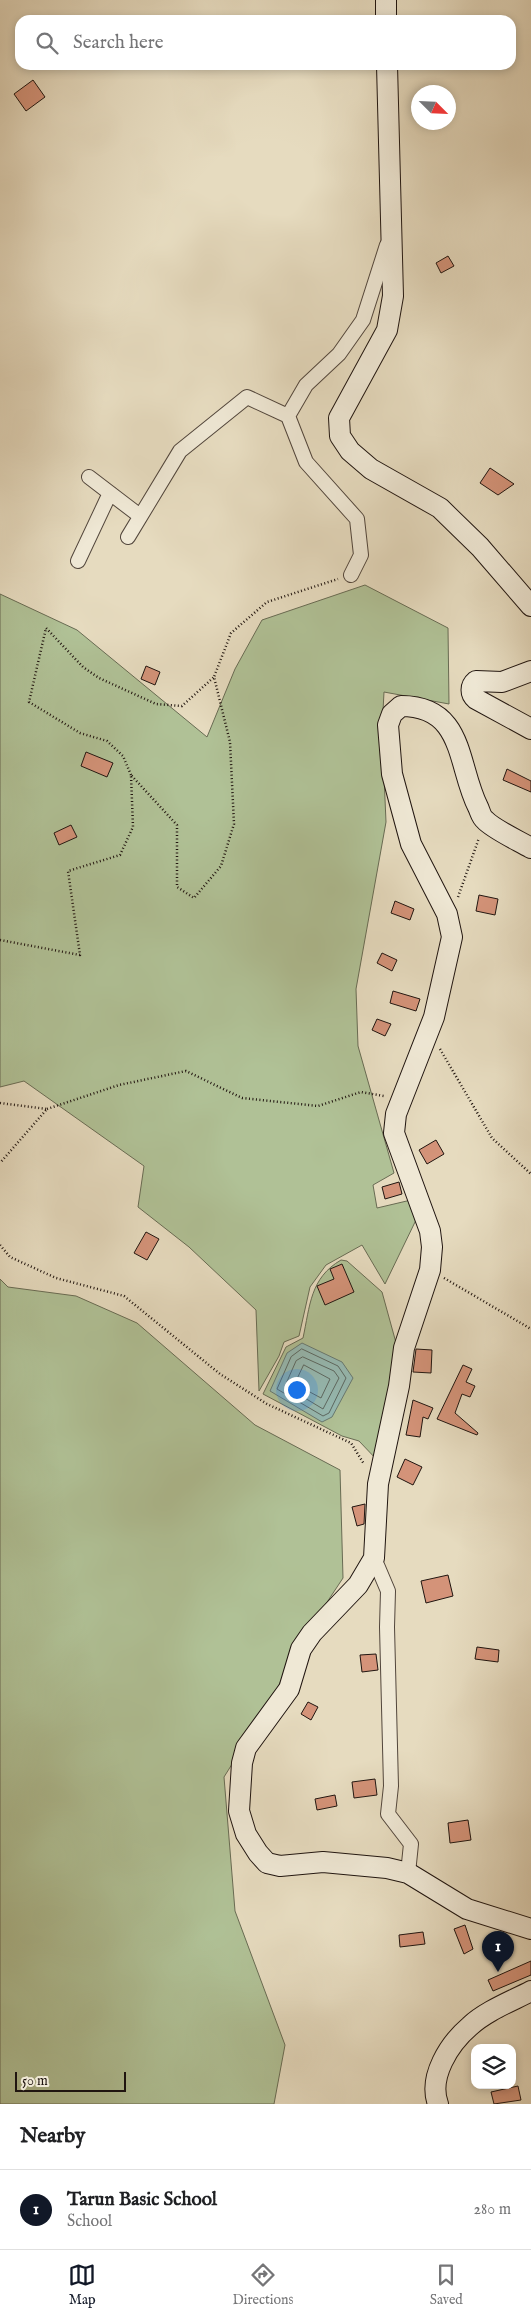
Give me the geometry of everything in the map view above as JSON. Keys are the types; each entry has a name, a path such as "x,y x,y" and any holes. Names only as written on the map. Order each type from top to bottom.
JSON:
{"main road":[{"path":"386,0 386,15"},
{"path":"387,70 393,296 387,330 339,418 340,436 350,451 371,469 440,508 480,547 531,606"},
{"path":"531,671 502,682 476,681 471,687 473,696 476,699 531,728"},
{"path":"531,848 484,820 471,793 458,744 444,723 423,709 401,706 392,714 388,725 392,774 412,844 447,914 452,937 434,1017 396,1114 394,1133 430,1231 432,1247 430,1270 404,1348 399,1386 378,1484 374,1558 358,1585 312,1633 301,1649 289,1689 246,1748 242,1763 240,1811 246,1834 267,1863 280,1866 323,1862 388,1868 408,1873 467,1910 531,1929"},
{"path":"438,2104 434,2092 438,2075 446,2056 459,2037 471,2024 531,1991"}],"street":[{"path":"288,416 306,385 339,354 363,320 391,232"},
{"path":"128,537 180,451 247,397 288,416 306,462 357,518 361,555 351,575"},
{"path":"89,477 140,516"},
{"path":"78,561 110,493"},
{"path":"374,1558 388,1591 387,1627 391,1786 388,1814 411,1844 408,1873"}],"path":[{"path":"0,940 80,955 68,870 120,855 133,827 131,776 123,756 107,741 80,733 29,702 46,628 83,667 99,678 156,704 182,706 214,677 230,633 267,602 351,575"},
{"path":"131,776 177,825 177,887 194,898 221,866 234,824 230,742 214,677"},
{"path":"458,901 459,892 476,852 484,820"},
{"path":"437,1045 492,1138 531,1174"},
{"path":"0,1103 47,1109 119,1086 186,1071 242,1098 318,1106 361,1092 403,1098"},
{"path":"0,1162 47,1109"},
{"path":"0,1245 10,1257 56,1278 124,1296 220,1374 267,1404 351,1443 378,1484"},
{"path":"430,1270 531,1329"}],"green space":[{"path":"365,585 448,628 449,704 384,692 382,730 386,822 356,989 358,1046 394,1173 373,1185 377,1208 411,1200 416,1220 385,1284 362,1245 326,1265 310,1287 299,1336 284,1342 279,1356 259,1391 256,1310 189,1247 138,1207 144,1166 24,1081 0,1087 0,594 77,630 207,737 235,669 262,620"},
{"path":"341,1260 347,1261 382,1292 398,1350 379,1462 359,1441 342,1436 263,1394 286,1347 303,1338 310,1304 317,1284 331,1267"},
{"path":"0,1279 8,1287 76,1296 137,1323 255,1425 340,1470 343,1578 300,1643 269,1705 224,1777 235,1911 285,2045 274,2104 0,2104"}],"water":[{"path":"302,1343 342,1362 353,1378 332,1417 322,1422 270,1391 287,1353"}],"building":[{"path":"33,80 45,97 26,111 14,94"},
{"path":"448,256 454,266 441,273 436,263"},
{"path":"490,468 514,484 498,495 480,483"},
{"path":"146,666 160,672 155,685 141,679"},
{"path":"86,752 113,763 107,777 81,766"},
{"path":"507,769 531,781 531,792 503,780"},
{"path":"71,825 77,837 59,845 54,833"},
{"path":"479,895 498,899 495,915 476,911"},
{"path":"395,901 414,909 410,920 391,913"},
{"path":"382,953 397,960 392,971 377,963"},
{"path":"393,991 420,999 416,1011 390,1003"},
{"path":"377,1019 391,1024 385,1036 372,1030"},
{"path":"436,1140 444,1154 427,1164 419,1150"},
{"path":"399,1182 402,1194 385,1199 382,1187"},
{"path":"146,1232 159,1239 147,1260 134,1253"},
{"path":"342,1264 354,1292 325,1305 317,1286 334,1279 330,1269"},
{"path":"416,1349 432,1350 431,1373 413,1372"},
{"path":"463,1365 472,1369 466,1382 475,1386 470,1397 462,1394 455,1413 478,1433 477,1435 437,1419"},
{"path":"413,1400 433,1408 428,1419 423,1417 420,1437 406,1435"},
{"path":"405,1459 422,1467 413,1485 397,1477"},
{"path":"365,1504 364,1524 357,1526 352,1507"},
{"path":"448,1575 453,1596 426,1603 421,1581"},
{"path":"477,1647 499,1650 498,1662 475,1659"},
{"path":"376,1654 378,1670 362,1672 360,1655"},
{"path":"308,1702 318,1707 311,1720 301,1714"},
{"path":"375,1779 377,1795 354,1798 352,1782"},
{"path":"335,1795 337,1806 317,1810 315,1799"},
{"path":"468,1820 471,1840 450,1843 448,1823"},
{"path":"465,1925 473,1949 464,1954 454,1929"},
{"path":"423,1932 425,1944 400,1947 399,1935"},
{"path":"531,1961 531,1975 493,1991 488,1980"},
{"path":"518,2086 521,2100 494,2104 491,2092 516,2089"}],"place":[{"name":"Tarun Basic School","path":"498,1972"}]}
